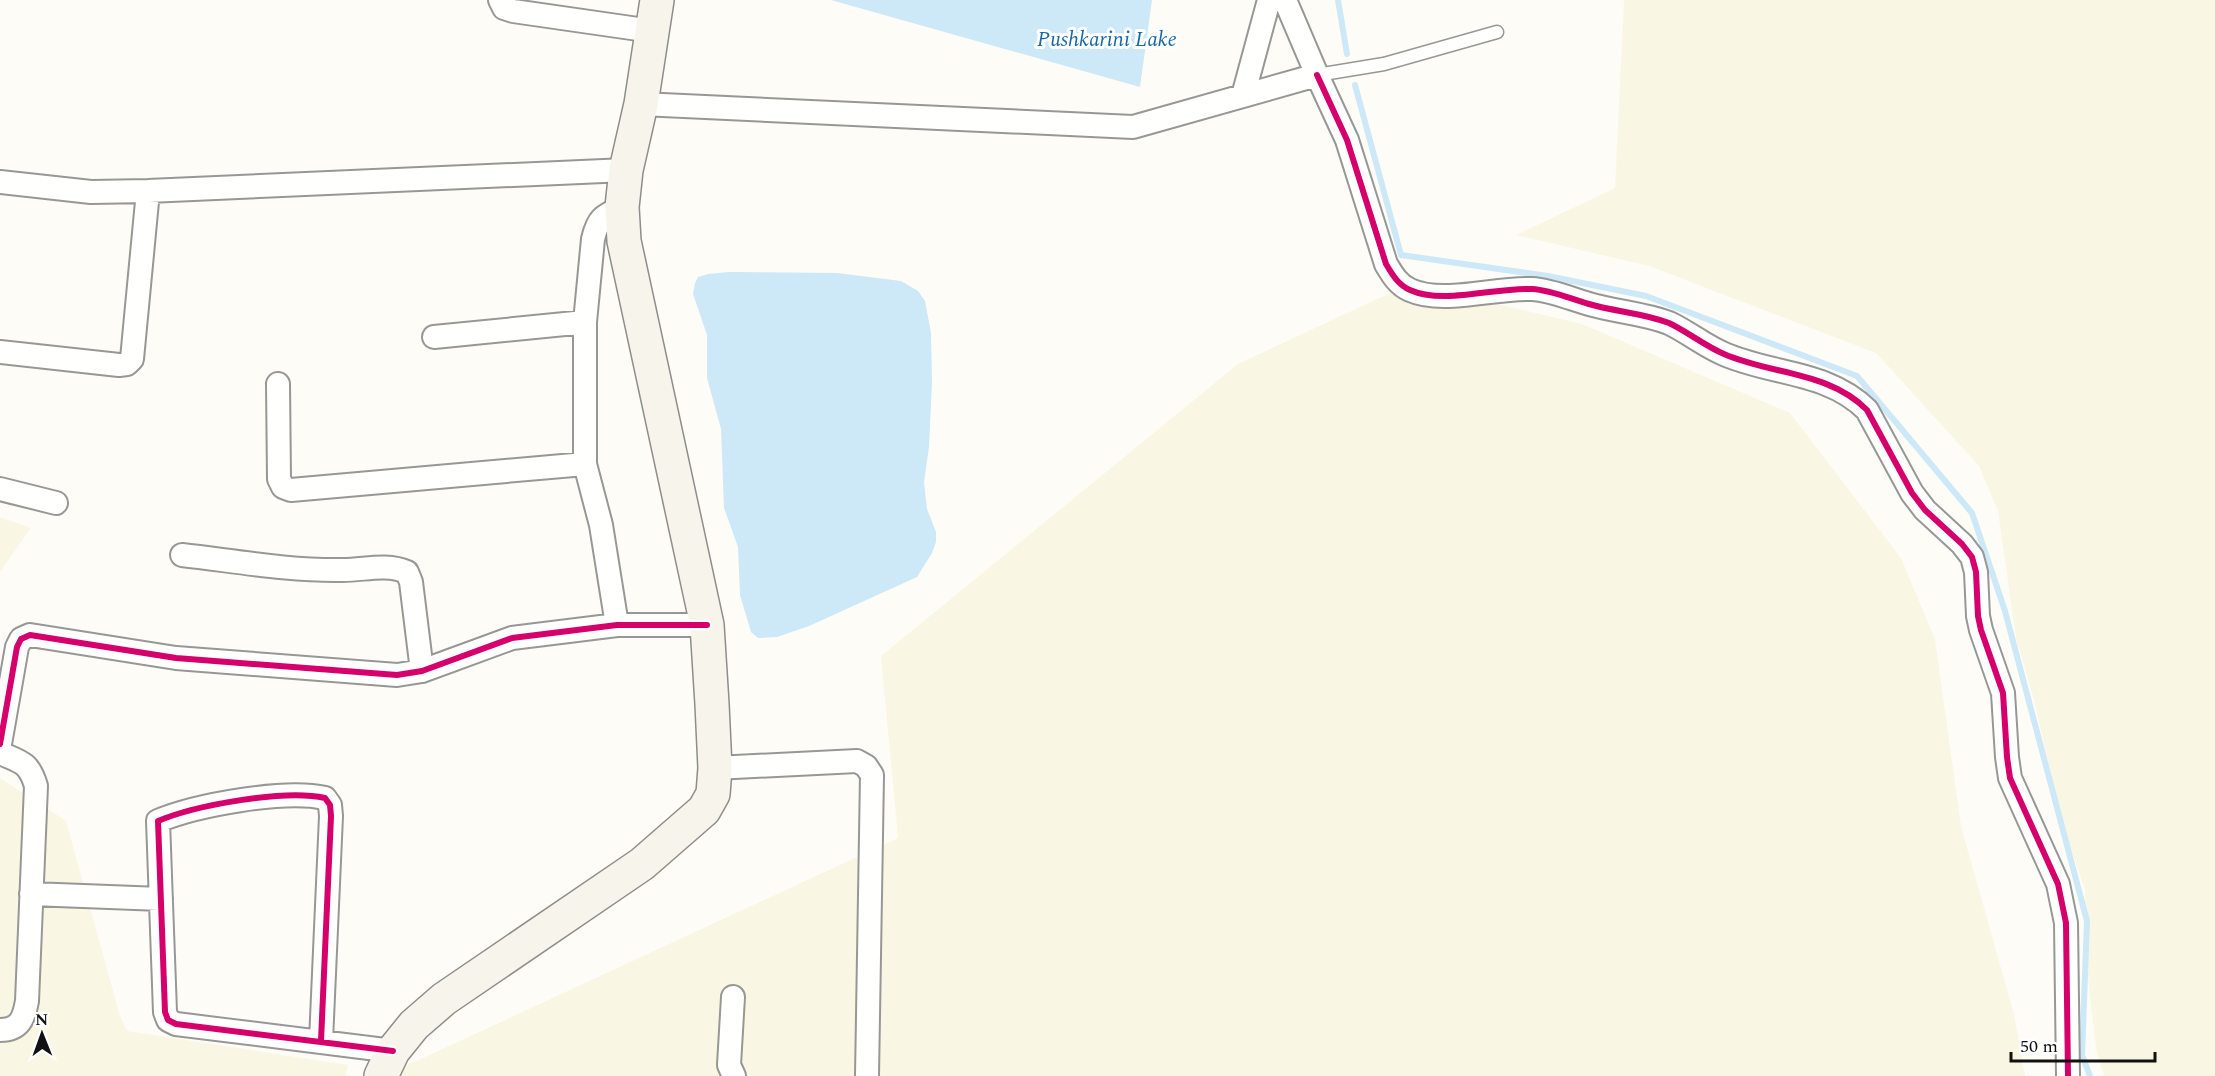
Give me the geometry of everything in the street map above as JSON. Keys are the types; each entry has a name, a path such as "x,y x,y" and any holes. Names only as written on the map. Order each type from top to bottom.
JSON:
{"main road":[{"path":"387,1064 414,1025 444,999 642,864 704,810 713,794 715,768 707,625 624,241 622,207 626,170 641,104 655,16"}],"street":[{"path":"500,0 504,8 513,11 655,16"},
{"path":"1243,96 1269,0"},
{"path":"1284,0 1347,141 1386,264 1395,280 1409,290 1427,295 1455,295 1532,289 1592,305 1647,316 1671,324 1725,355 1821,381 1856,399 1867,410 1912,493 1925,510 1962,544 1972,557 1976,572 1981,630 2000,677 2003,693 2010,778 2058,884 2064,912 2067,932 2068,1076"},
{"path":"641,104 1133,127 1317,75"},
{"path":"0,182 91,192 148,191 626,170"},
{"path":"0,352 127,364 132,358 148,191"},
{"path":"617,625 601,525 585,464 585,322 596,226 602,217 622,207"},
{"path":"434,337 585,322"},
{"path":"278,384 279,479 283,487 291,490 585,464"},
{"path":"0,489 56,503"},
{"path":"182,555 290,568 344,571 385,567 407,572 411,582 422,671"},
{"path":"0,744 17,647 21,639 30,635 176,658 397,675 422,671 512,638 617,625 707,625"},
{"path":"0,753 24,763 32,771 36,786 25,1016 18,1026 9,1030 0,1030"},
{"path":"715,768 857,761 866,766 872,775 867,1076"},
{"path":"321,1041 331,816 330,805 325,798 273,796 176,814 158,822 165,1012 168,1020 176,1024 321,1041 387,1064"},
{"path":"31,894 161,898"},
{"path":"733,997 729,1065 734,1076"}],"lane":[{"path":"1317,75 1384,64 1497,32"}],"shaded area":[{"path":"1624,0 2215,0 2215,1076 2104,1076 2096,1049 2088,978 2085,889 2064,830 2034,700 2016,638 1998,511 1979,466 1876,353 1649,266 1516,235 1615,188"},
{"path":"1390,293 1493,303 1582,324 1790,413 1901,558 1935,639 1961,826 2014,1014 2025,1076 384,1076 898,838 881,656 1238,364"},
{"path":"0,517 31,528 0,572"},
{"path":"0,778 66,821 120,1016 127,1031 348,1065 346,1076 0,1076"}],"water":[{"name":"Pushkarini Lake","path":"831,0 1152,0 1140,87"},
{"path":"729,272 837,273 901,281 918,291 925,301 931,333 932,382 929,447 924,482 927,509 936,532 936,542 932,553 917,577 809,626 777,637 758,638 751,632 740,595 738,547 724,508 721,429 707,378 707,335 693,294 698,277"}],"waterway":[{"path":"1338,0 1347,54"},
{"path":"1355,85 1401,255 1548,276 1646,296 1857,376 1972,513 2005,611 2087,921 2082,1055 2090,1076"}],"cycle path":[{"path":"1317,75 1347,140 1386,264 1396,279 1406,288 1438,296 1532,289 1554,293 1599,307 1649,317 1669,323 1710,347 1742,361 1799,375 1835,388 1852,397 1867,410 1912,493 1925,510 1962,544 1972,557 1976,572 1981,630 2003,693 2010,778 2058,884 2066,923 2068,1076"},
{"path":"0,744 17,647 21,639 30,635 176,658 397,675 422,671 512,638 617,625 707,625"},
{"path":"321,1041 331,816 330,805 325,798 287,796 241,800 194,809 158,821 165,1012 168,1020 176,1024 393,1051"}]}
